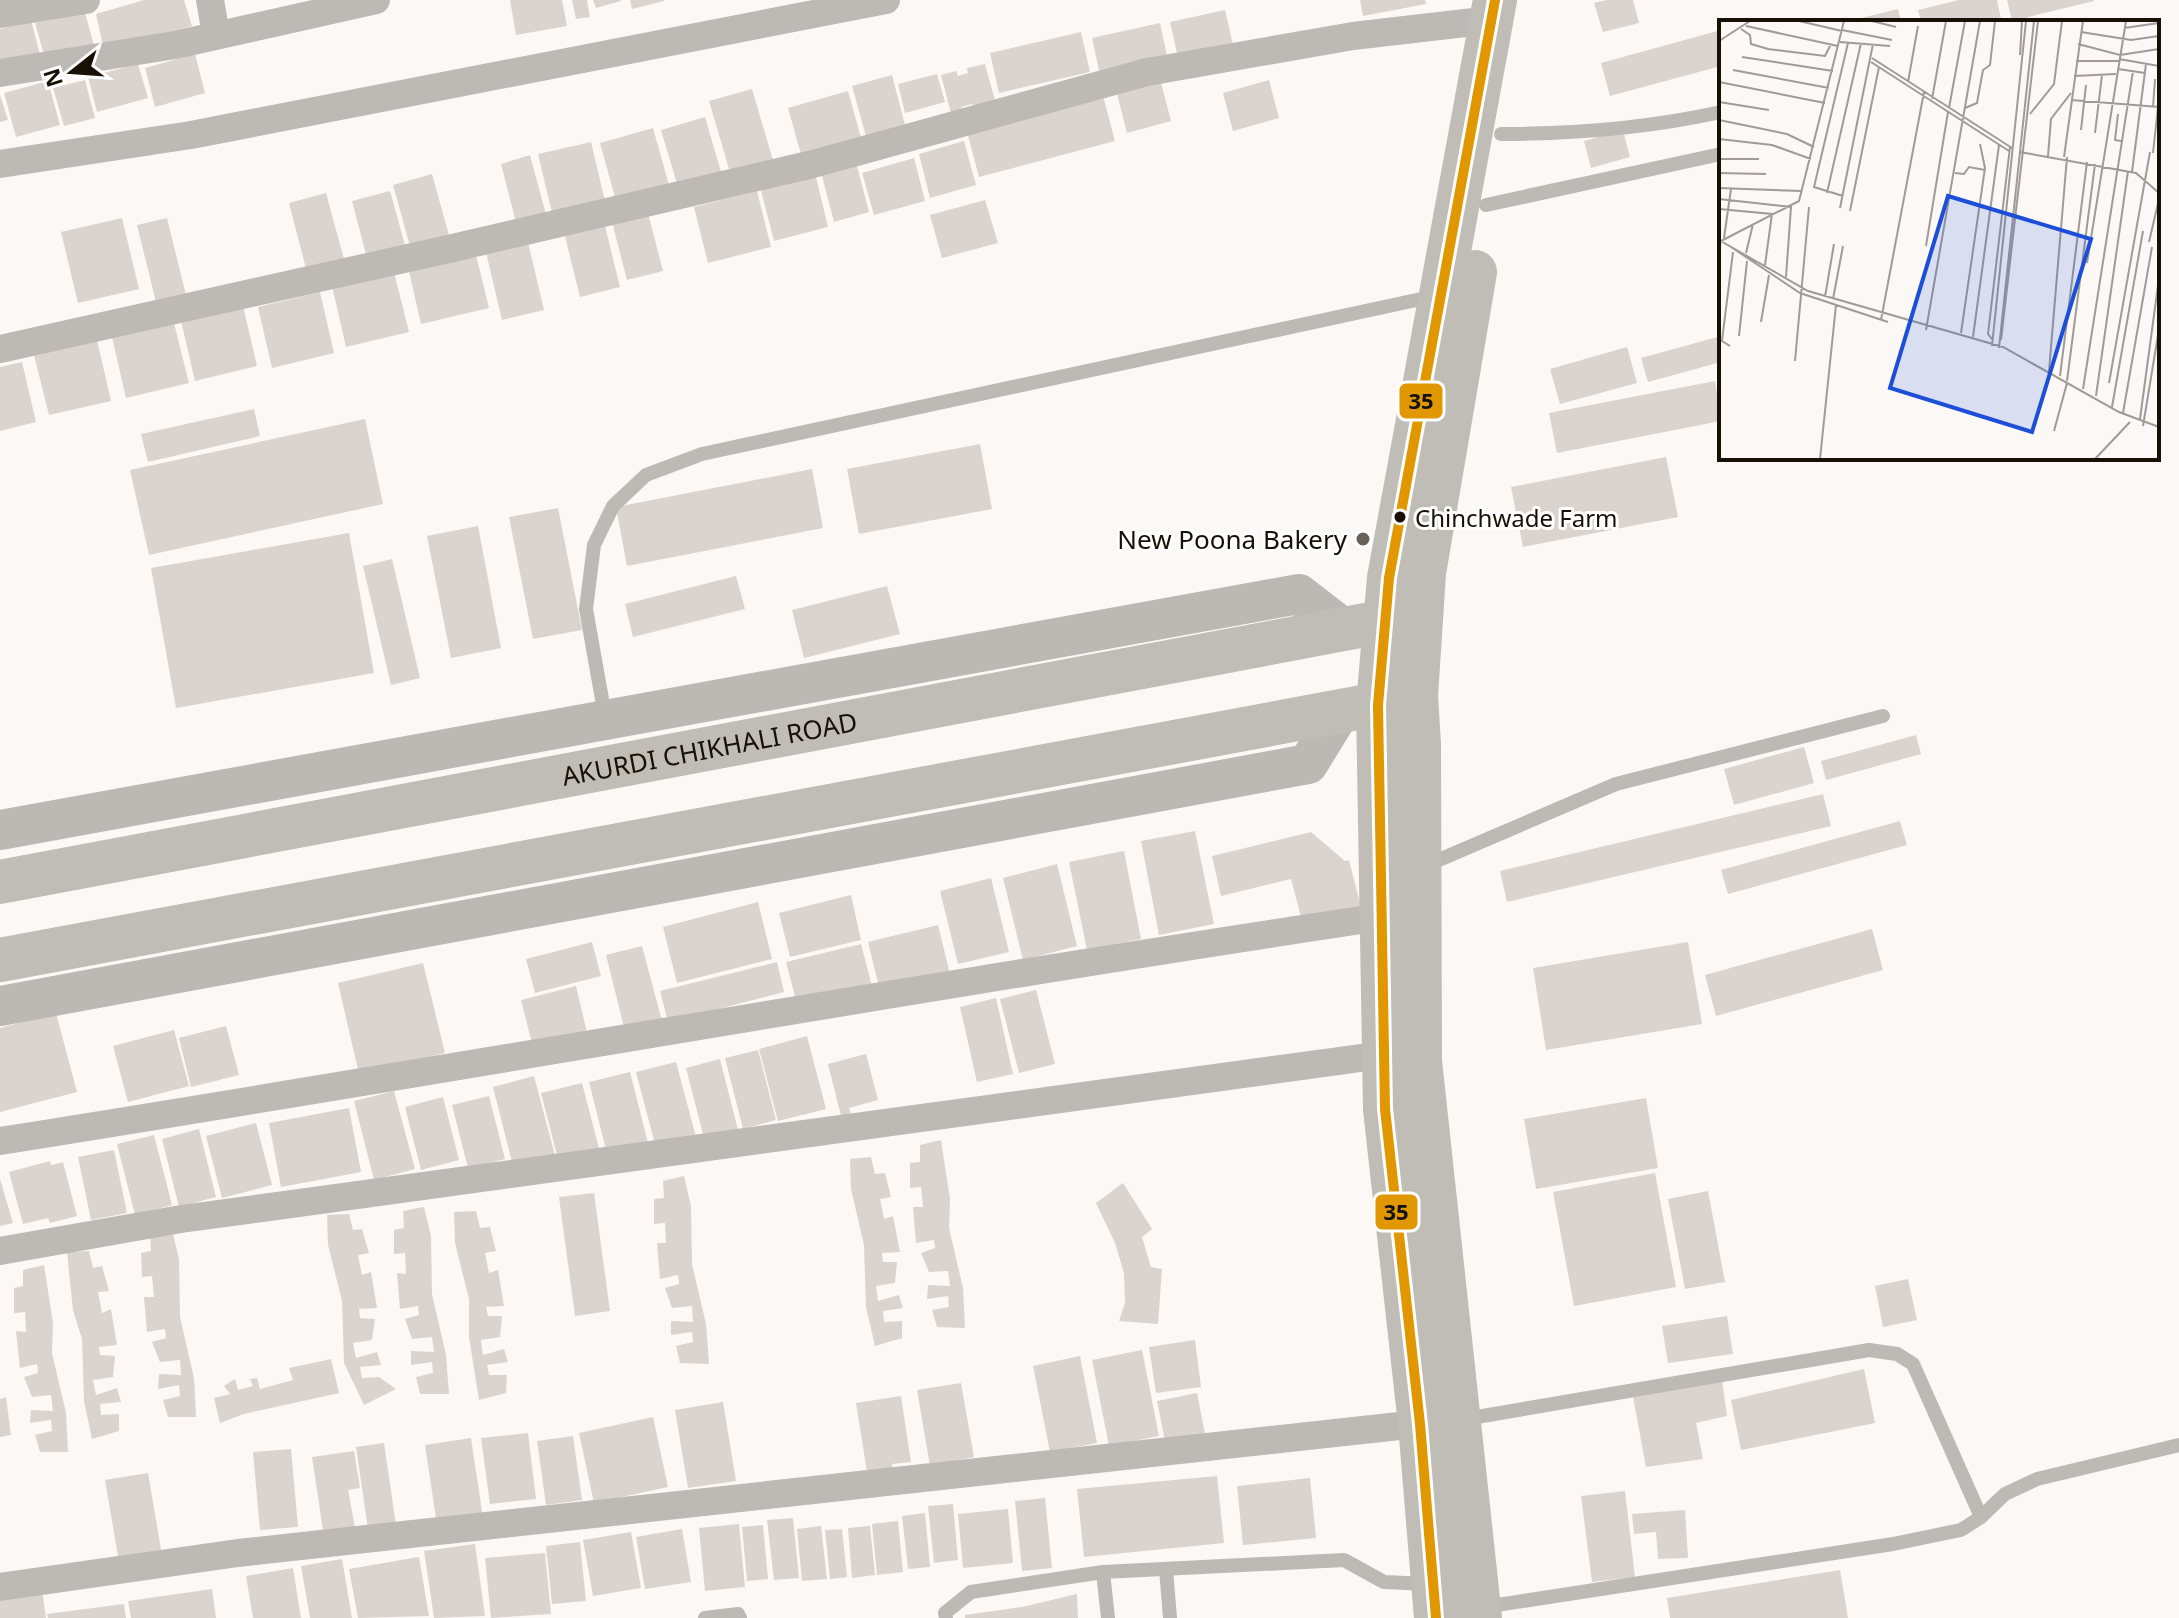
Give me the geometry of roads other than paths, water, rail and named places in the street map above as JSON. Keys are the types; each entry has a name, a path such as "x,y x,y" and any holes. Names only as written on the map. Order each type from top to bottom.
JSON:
{"main road":[{"path":"1401,1058 1381,917 1378,704 1403,618 1424,573 1451,425 1486,205 1501,134 1504,7"},
{"path":"1403,618 1389,578 1457,196 1504,7"},
{"name":"AKURDI CHIKHALI ROAD","path":"0,882 1403,618"},
{"path":"1378,704 1419,744 1419,868 1401,1058 1385,1109 1440,1422 1480,1613"},
{"path":"0,960 1378,704"},
{"path":"1435,1601 1440,1422"}],"street":[{"path":"0,14 86,0"},
{"path":"210,0 216,35"},
{"path":"0,73 175,45 376,0"},
{"path":"0,164 191,135 886,0"},
{"path":"0,349 468,245 813,164 1147,72 1504,7"},
{"path":"0,830 1299,594 1343,628"},
{"path":"0,1006 1308,764 1378,704"},
{"path":"0,1141 455,1069 1116,957 1381,917"},
{"path":"0,1251 181,1219 1401,1058"},
{"path":"0,1587 254,1551 1440,1422"}],"lane":[{"path":"1501,134 1577,133 1663,123 1719,112"},
{"path":"1486,205 1719,154"},
{"path":"606,720 586,609 594,545 613,506 646,475 702,454 1441,295"},
{"path":"1419,868 1616,784 1883,716"},
{"path":"1440,1422 1869,1350 1897,1354 1913,1364 1925,1387 1981,1517"},
{"path":"1480,1613 1961,1530 1981,1517 2005,1494 2037,1479 2179,1445"},
{"path":"946,1618 945,1613 971,1592 1103,1572 1344,1560 1384,1582 1435,1601"},
{"path":"1166,1569 1170,1618"},
{"path":"1103,1572 1108,1618"},
{"path":"705,1618 738,1614 740,1618"}],"place":[{"name":"Chinchwade Farm","path":"1400,517"},
{"name":"New Poona Bakery","path":"1363,539"}]}
